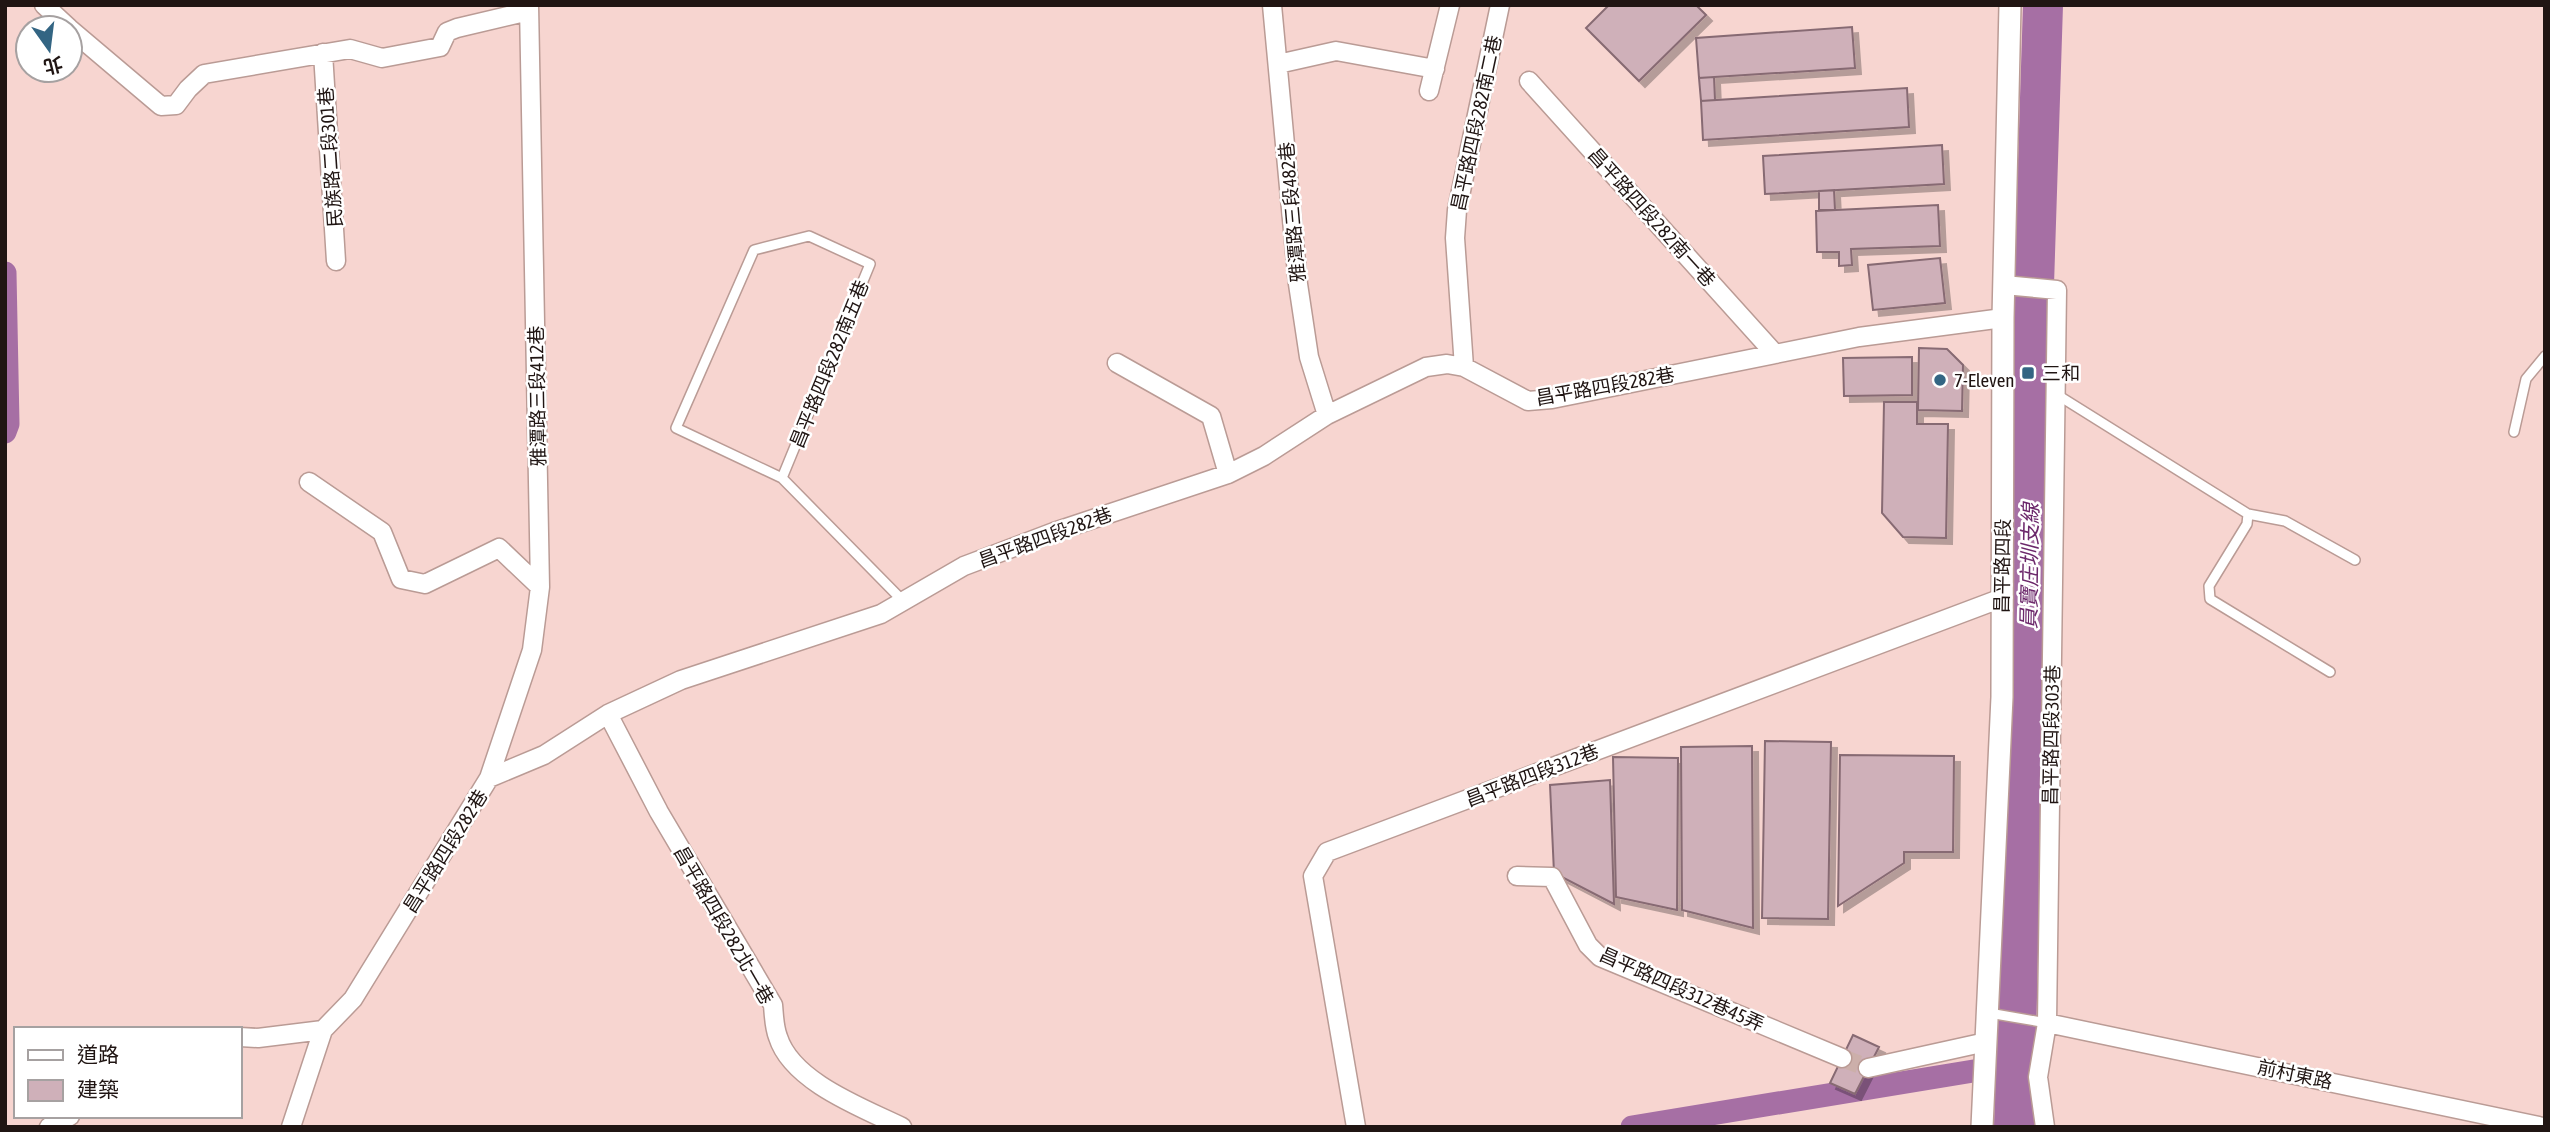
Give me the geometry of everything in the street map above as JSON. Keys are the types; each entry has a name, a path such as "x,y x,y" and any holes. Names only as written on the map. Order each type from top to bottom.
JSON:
{"street":[{"name":"雅潭路三段482巷","path":"1272,5 1302,308 1309,357 1327,415"},
{"path":"1429,91 1450,5"},
{"name":"昌平路四段282南二巷","path":"1464,368 1455,238 1457,210 1500,5"},
{"path":"84,40 161,106 176,105 204,74 350,49 382,58 440,47 447,32 529,8"},
{"name":"雅潭路三段412巷","path":"489,778 532,650 540,587 529,8"},
{"name":"昌平路四段","path":"1982,1127 1986,1042 1994,1014 2002,697 2006,10"},
{"path":"1278,64 1336,51 1435,69"},
{"name":"民族路二段301巷","path":"323,53 336,261"},
{"name":"昌平路四段282南一巷","path":"1529,81 1775,354"},
{"name":"昌平路四段303巷","path":"2004,285 2057,290 2047,1023 2038,1077 2045,1127"},
{"name":"昌平路四段282巷","path":"290,1127 323,1030 353,999 489,778 544,755 608,714 681,680 881,614 964,566 1054,532 1228,474 1264,456 1327,415 1426,367 1447,364 1464,368 1528,401 1552,399 1859,337 2003,318"},
{"path":"1116,363 1211,416 1228,474"},
{"path":"309,482 382,532 401,579 425,584 499,548 540,587"},
{"name":"昌平路四段312巷","path":"1356,1127 1313,876 1326,852 2001,598"},
{"name":"昌平路四段282北一巷","path":"608,714 660,812 773,1005 778,1039 799,1070 841,1097 902,1127"},
{"name":"昌平路四段312巷45弄","path":"1517,876 1552,877 1588,945 1600,957 1842,1059"},
{"name":"前村東路","path":"2047,1023 2543,1127"},
{"path":"242,1037 258,1038 323,1030"},
{"path":"1868,1068 1986,1042"},
{"path":"49,1127 66,1118"}],"lane":[{"name":"昌平路四段282南五巷","path":"782,478 870,264 809,236 754,250 676,428 782,478 904,603"},
{"path":"2514,432 2526,379 2545,356"},
{"path":"2055,393 2248,514 2285,521 2355,560"},
{"path":"2248,514 2247,524 2209,586 2210,599 2330,672"},
{"path":"1994,1014 2047,1023"}],"building":[{"path":"1609,5 1696,5 1706,15 1639,81 1586,28"},
{"path":"1852,27 1855,68 1699,78 1696,38"},
{"path":"1714,77 1715,100 1701,101 1699,78"},
{"path":"1907,88 1909,127 1703,140 1701,101"},
{"path":"1942,145 1944,184 1765,194 1763,156"},
{"path":"1834,190 1835,210 1819,210 1819,191"},
{"path":"1938,205 1940,246 1851,249 1852,265 1839,266 1839,252 1817,252 1816,211"},
{"path":"1940,258 1945,303 1873,310 1868,265"},
{"path":"1919,348 1947,349 1963,365 1962,411 1918,410"},
{"path":"1912,357 1912,395 1844,396 1843,358"},
{"path":"1884,402 1917,402 1917,424 1948,424 1946,538 1903,537 1882,513"},
{"path":"1765,741 1831,742 1828,919 1762,918"},
{"path":"1752,746 1753,928 1682,910 1681,747"},
{"path":"1840,755 1954,756 1953,852 1904,852 1904,863 1838,906"},
{"path":"1613,757 1678,758 1677,910 1616,897"},
{"path":"1610,780 1614,904 1554,873 1550,785"},
{"path":"1853,1035 1879,1047 1855,1094 1830,1083"}],"waterway":[{"name":"員寶庄圳支線","path":"2014,1127 2032,347 2043,5"},
{"path":"5,273 8,424 5,432"},
{"path":"1632,1127 2016,1064"}],"tunnel":[{"path":"1842,1058 1868,1068"}],"place":[{"name":"三和","path":"2028,373"},
{"name":"7-Eleven","path":"1940,380"}]}
